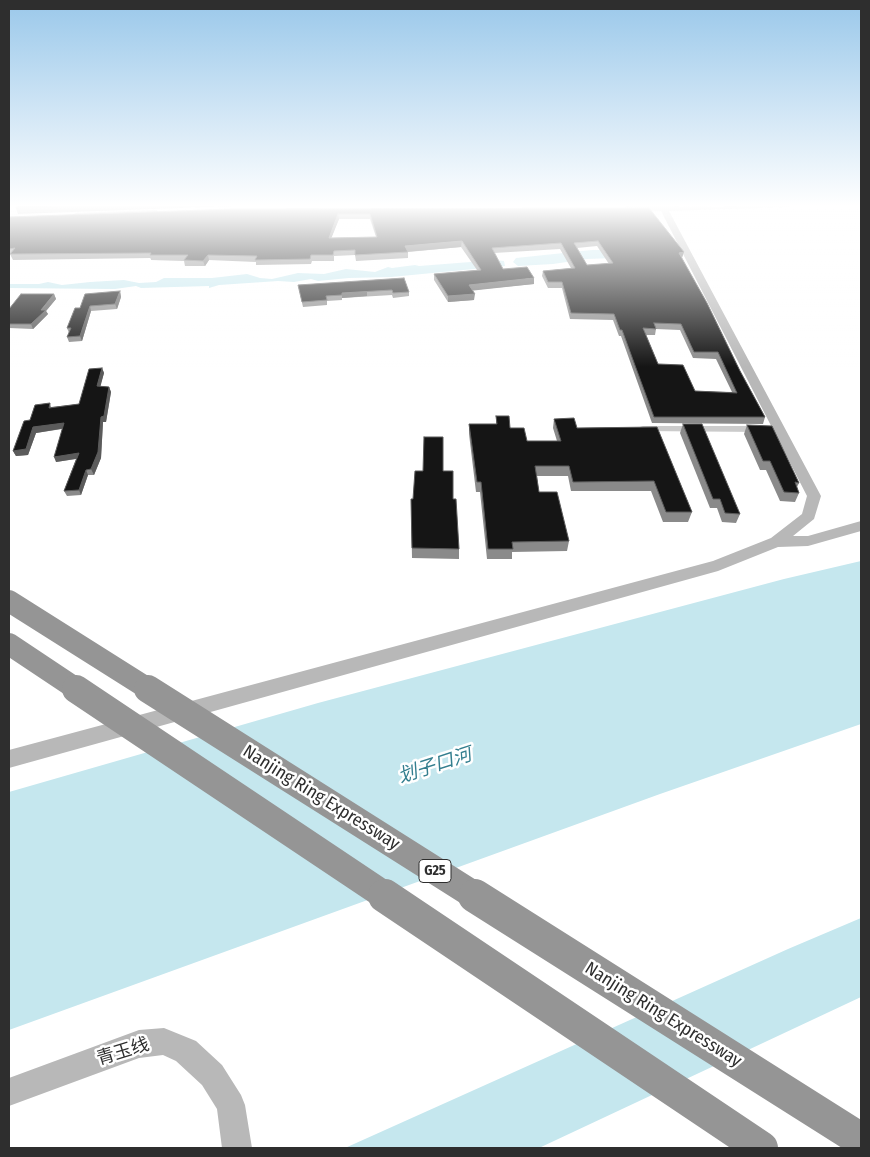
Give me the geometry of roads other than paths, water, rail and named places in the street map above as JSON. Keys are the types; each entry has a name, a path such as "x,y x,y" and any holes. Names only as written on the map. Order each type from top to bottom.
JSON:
{"highway":[{"name":"Nanjing Ring Expressway","path":"9,602 861,1140"},
{"path":"9,644 762,1148"}],"main road":[{"path":"9,759 718,565 776,542 809,516 814,496 690,259"},
{"path":"776,542 808,541 861,526"},
{"name":"青玉线","path":"9,1092 139,1044 164,1040 186,1050 212,1074 232,1105 237,1148"}],"street":[{"path":"631,429 779,429"}],"water":[{"path":"515,259 587,259 553,264 518,266 513,262"},
{"path":"504,261 505,266 391,277 318,281 311,279 294,282 278,281 219,285 209,288 209,286 141,288 136,286 115,289 9,288 9,284 39,284 48,282 62,285 124,280 139,283 156,282 164,278 212,278 247,274 272,279 298,273 324,274 346,269 375,272 388,267"},
{"name":"划子口河","path":"861,561 861,724 660,794 9,1030 9,792 318,703 784,579"},
{"path":"861,918 861,997 539,1148 345,1148 788,949"}]}
